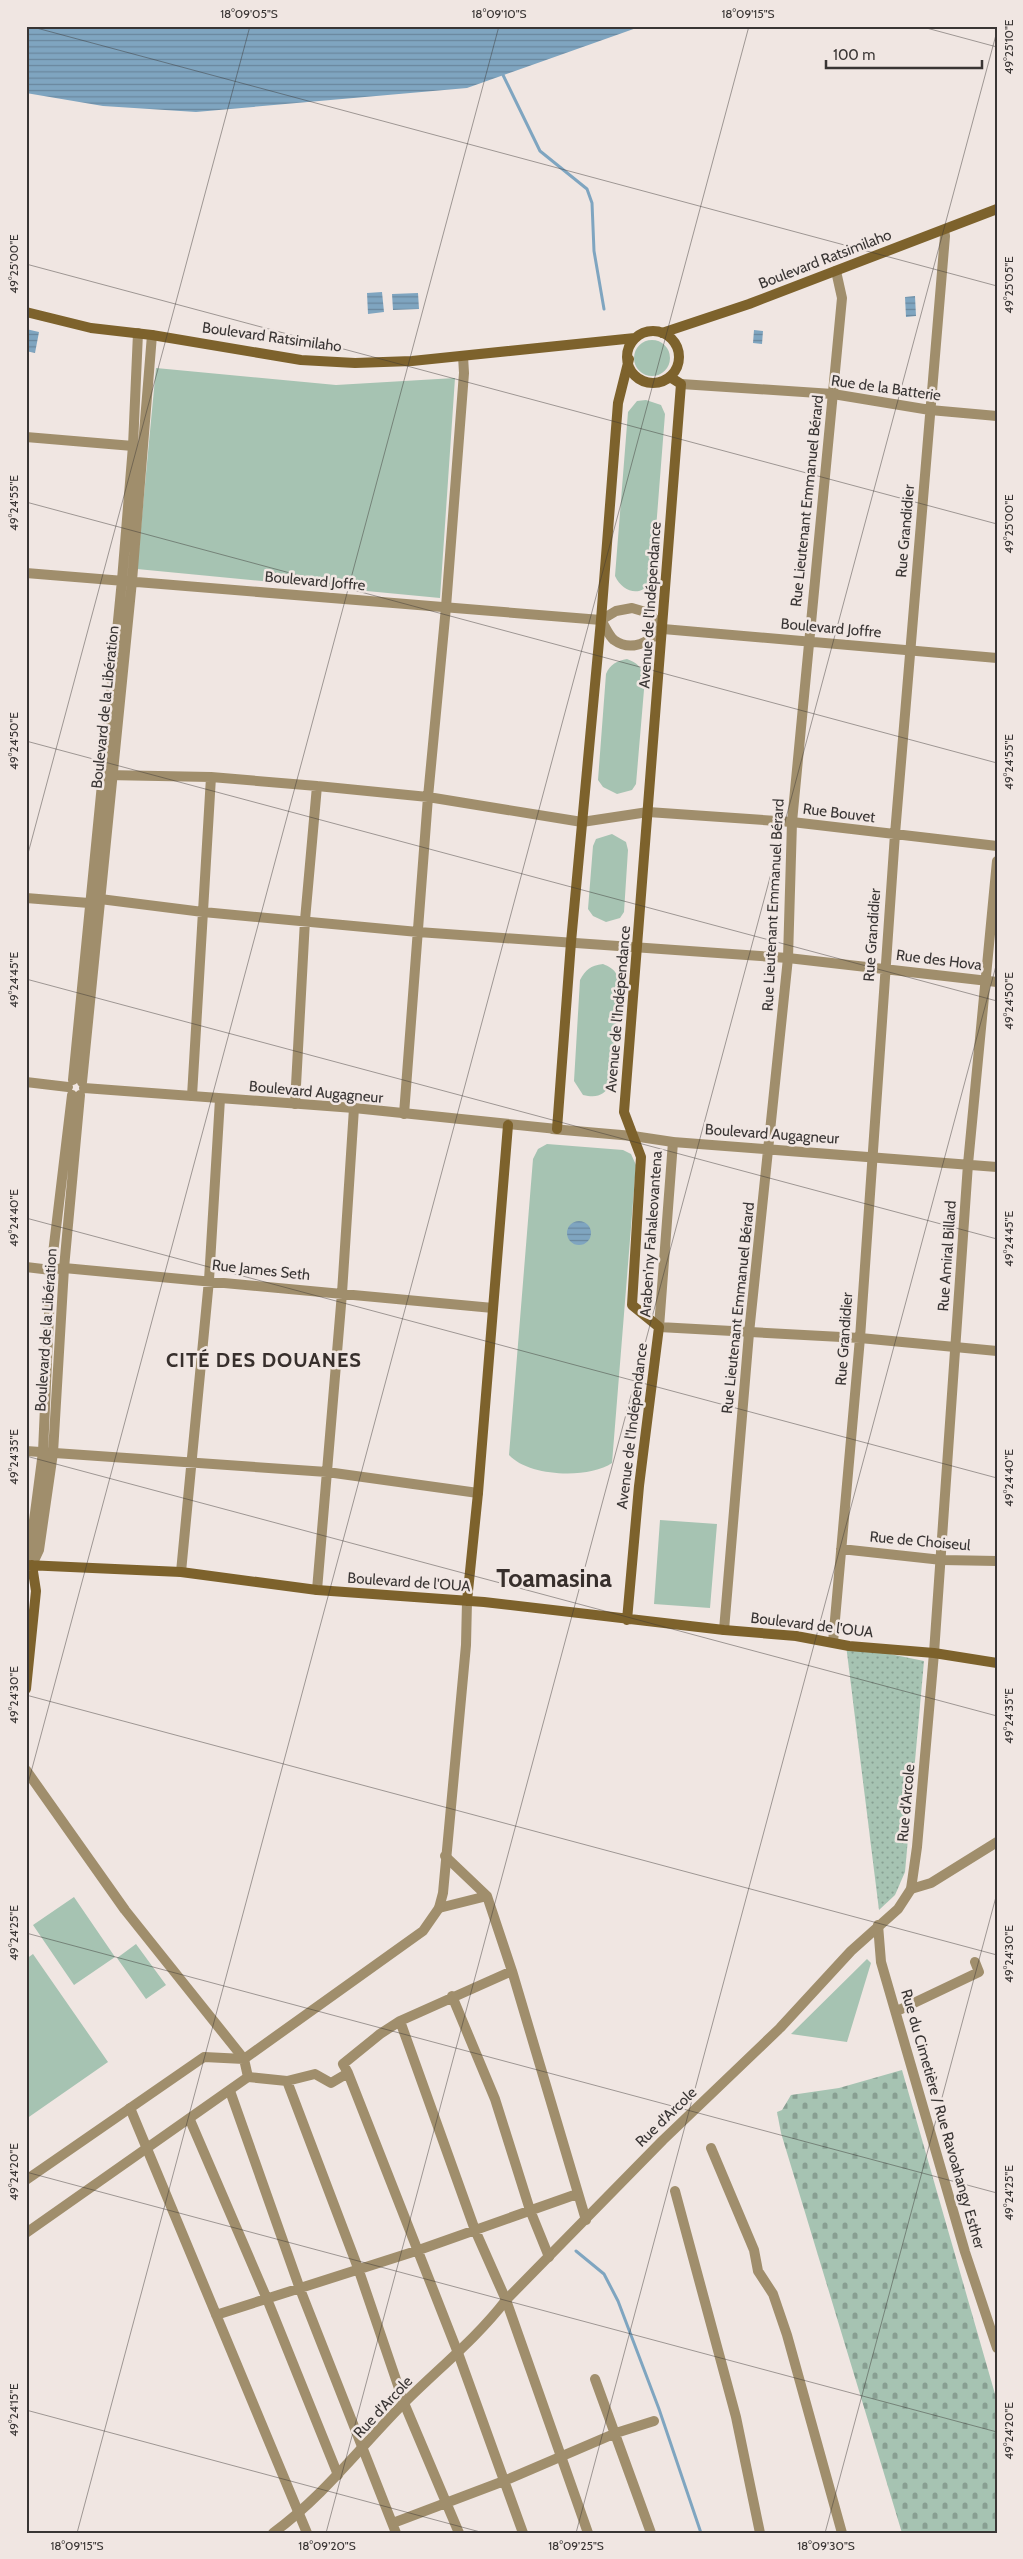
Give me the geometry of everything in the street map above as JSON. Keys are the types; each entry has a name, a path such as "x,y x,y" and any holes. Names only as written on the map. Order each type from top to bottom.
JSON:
{"main road":[{"name":"Boulevard Ratsimilaho","path":"662,333 836,272 997,209"},
{"name":"Boulevard Ratsimilaho","path":"26,312 91,328 152,335 301,360 355,364 464,356 635,338"},
{"path":"647,332 662,333 674,342 679,356 675,371 670,377 655,383 640,379 630,367 628,352 635,338 647,332"},
{"path":"557,1130 571,942 601,620 618,403 629,359"},
{"path":"670,377 681,384"},
{"name":"Avenue de l'Indépendance","path":"627,1620 639,1486 659,1327 632,1305 642,1157 624,1112 664,629 681,384"},
{"path":"467,1601 478,1493 508,1125"},
{"path":"26,1689 36,1591 29,1565"},
{"name":"Boulevard de l'OUA","path":"29,1565 181,1572 317,1590 467,1601 627,1620 796,1636 832,1642 934,1653 997,1663"},
{"name":"Boulevard de la Libération","path":"26,1580 29,1565"}],"street":[{"name":"Rue Grandidier","path":"832,1642 860,1338 894,834 944,230"},
{"name":"Rue Lieutenant Emmanuel Bérard","path":"724,1630 748,1333 788,958 792,822 842,298 836,272"},
{"name":"Boulevard de la Libération","path":"48,1452 51,1270 100,899 113,776 127,581 138,333"},
{"name":"Boulevard de la Libération","path":"29,1565 40,1550 64,1268 89,902 102,774 127,581 152,335"},
{"path":"404,1114 428,798 446,607 464,356"},
{"name":"Rue de la Batterie","path":"681,384 833,394 930,410 997,416"},
{"path":"26,437 133,446"},
{"name":"Boulevard Joffre","path":"26,574 601,620"},
{"path":"632,608 649,614 664,629 647,643 630,645 614,640 601,620 616,611 632,608"},
{"name":"Boulevard Joffre","path":"664,629 997,658"},
{"name":"Rue Bouvet","path":"102,774 113,776 211,777 318,786 428,798 582,822 648,812 792,822 997,846"},
{"path":"192,1096 211,777"},
{"path":"295,1104 305,920 318,786"},
{"name":"Rue Amiral Billard","path":"934,1653 942,1560 968,1164 997,861"},
{"path":"26,898 89,902 100,899"},
{"name":"Rue des Hova","path":"100,899 202,912 305,920 418,932 788,958 997,982"},
{"name":"Boulevard Augagneur","path":"26,1082 76,1088 354,1108 557,1130"},
{"path":"181,1572 209,1280 220,1099"},
{"path":"317,1590 342,1293 354,1108"},
{"name":"Boulevard Augagneur","path":"545,1129 632,1136 672,1142 997,1167"},
{"name":"Araben'ny Fahaleovantena","path":"659,1327 672,1142"},
{"name":"Rue James Seth","path":"26,1267 51,1270 64,1268 209,1280 493,1308"},
{"path":"659,1327 860,1338 997,1351"},
{"path":"26,1451 328,1472 478,1493"},
{"name":"Rue de Choiseul","path":"841,1549 942,1560 997,1561"},
{"path":"26,2180 204,2057 244,2059 423,1931 439,1908 444,1893 445,1856 466,1645 467,1601"},
{"name":"Rue d'Arcole","path":"273,2533 298,2515 363,2449 404,2403 491,2320 506,2300 663,2140 780,2028 878,1925 898,1909 910,1889 918,1838 934,1653"},
{"path":"26,1770 125,1910 244,2059 248,2077"},
{"path":"910,1889 931,1884 997,1842"},
{"path":"445,1856 487,1896 512,1971 586,2220"},
{"path":"439,1908 487,1896"},
{"name":"Rue du Cimetière / Rue Ravoahangy Esther","path":"878,1925 881,1962 897,2010 965,2252 997,2348"},
{"path":"897,2010 979,1972 975,1962"},
{"path":"512,1971 452,1996 400,2021 380,2034 343,2064 348,2072 416,2252 458,2353 523,2533"},
{"path":"452,1996 495,2099 530,2210 549,2257"},
{"path":"400,2021 475,2230 506,2300 588,2533"},
{"path":"26,2233 190,2120 248,2077 287,2081 315,2074 331,2083 348,2072"},
{"path":"287,2081 358,2268 404,2403 448,2503 459,2533"},
{"path":"230,2091 300,2289 394,2528 448,2503 504,2482 560,2456 654,2421"},
{"path":"130,2108 306,2533"},
{"path":"190,2120 267,2299 338,2475"},
{"path":"711,2148 754,2250 758,2271 772,2294 787,2335 842,2533"},
{"path":"675,2191 736,2417 760,2533"},
{"path":"216,2315 300,2289 358,2268 416,2252 577,2194"},
{"path":"595,2379 616,2434 648,2532"}],"green space":[{"path":"652,340 659,341 665,345 669,351 669,365 665,371 659,375 652,376 645,375 639,371 635,365 634,358 635,351 639,345 645,341"},
{"path":"156,368 336,385 455,378 440,598 137,569"},
{"path":"646,400 661,405 665,414 652,580 643,589 633,591 618,582 615,576 628,412 637,401"},
{"path":"627,659 639,666 645,678 636,784 632,790 617,794 603,787 598,780 606,674 614,664"},
{"path":"612,834 626,842 628,850 624,912 620,918 606,922 593,916 588,909 593,846 596,839"},
{"path":"603,964 615,972 619,986 611,1083 606,1091 600,1095 588,1096 583,1095 574,1081 580,980 589,969"},
{"path":"547,1144 623,1150 631,1154 636,1165 612,1463 589,1472 559,1473 544,1471 530,1468 509,1455 533,1159 538,1149"},
{"path":"660,1520 717,1524 710,1608 654,1604"},
{"path":"846,1645 924,1661 905,1872 895,1895 879,1910"},
{"path":"74,1897 115,1957 74,1985 33,1925"},
{"path":"136,1944 166,1985 146,1999 117,1958"},
{"path":"33,1954 108,2062 26,2119 26,1959"},
{"path":"867,1959 871,1963 847,2042 791,2034"},
{"path":"902,2070 997,2401 997,2533 902,2533 781,2133 777,2112 782,2110 791,2095 839,2088"}],"water":[{"path":"26,26 642,26 467,88 196,112 103,106 26,93"},
{"path":"382,292 384,312 368,314 367,293"},
{"path":"418,293 419,309 393,310 392,294"},
{"path":"915,296 916,316 906,317 905,297"},
{"path":"26,329 39,332 35,353 26,351"},
{"path":"754,330 763,331 762,344 753,343"},
{"path":"579,1221 587,1225 591,1233 587,1241 579,1245 571,1241 567,1233 571,1225"}],"waterway":[{"path":"503,75 540,151 587,189 592,203 594,251 604,309"},
{"path":"576,2251 604,2274 618,2301 659,2409 701,2533"}],"district":[{"name":"CITÉ DES DOUANES","path":"264,1360"},
{"name":"Toamasina","path":"554,1578"}]}
